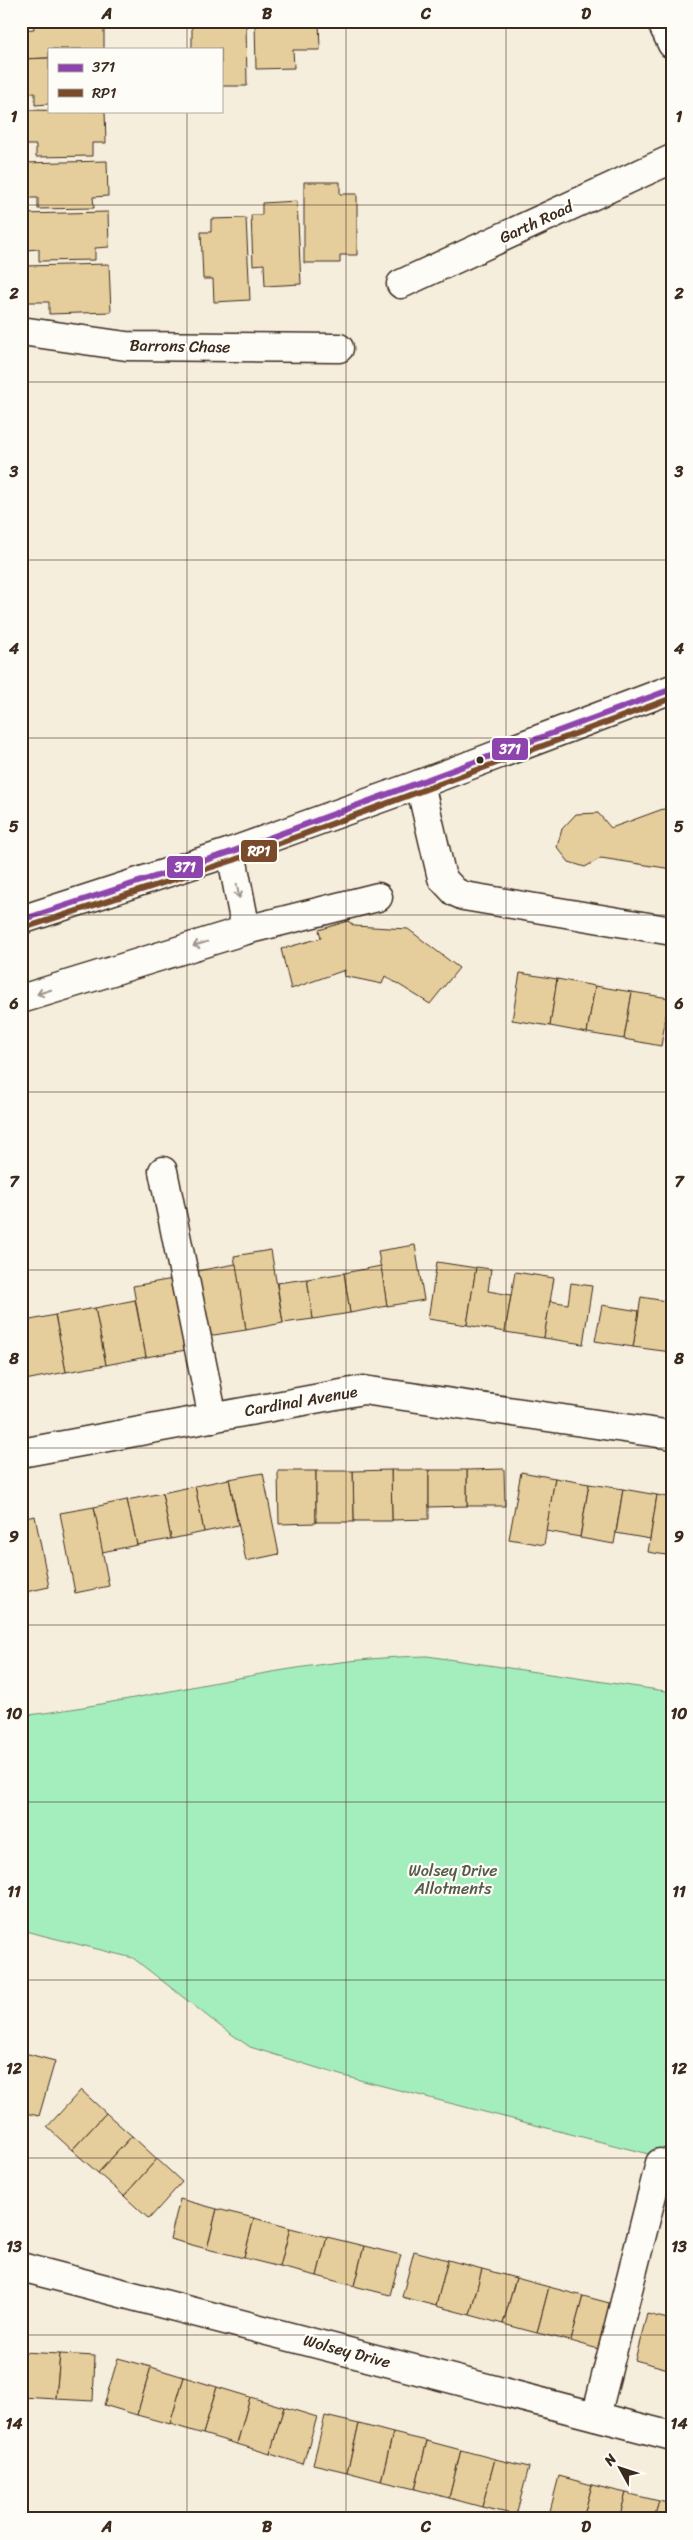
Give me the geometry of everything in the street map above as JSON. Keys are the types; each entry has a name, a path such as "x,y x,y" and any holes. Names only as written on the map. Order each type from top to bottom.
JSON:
{"street":[{"path":"661,21 672,44"},
{"name":"Garth Road","path":"401,284 672,159"},
{"name":"Barrons Chase","path":"21,331 126,346 339,348"},
{"path":"21,920 231,852 420,784 672,689"},
{"path":"420,784 442,878 455,892 464,896 564,914 672,931"},
{"path":"231,852 246,930"},
{"path":"21,999 246,930 378,897"},
{"path":"163,1170 213,1418"},
{"name":"Cardinal Avenue","path":"21,1453 363,1390 672,1435"},
{"path":"596,2416 660,2163"},
{"name":"Wolsey Drive","path":"21,2267 672,2436"}],"green space":[{"name":"Wolsey Drive Allotments","path":"427,1656 672,1692 672,2160 340,2075 250,2047 133,1958 21,1930 21,1716 72,1709 325,1664 376,1658"}],"building":[{"path":"33,21 89,21 89,28 104,28 104,48 48,48 48,58 21,59 21,30 34,29"},
{"path":"192,21 246,21 247,86 222,86 222,48 192,48"},
{"path":"255,21 319,21 320,50 293,50 294,68 256,69"},
{"path":"48,58 48,104 35,105 35,93 21,93 21,59"},
{"path":"21,110 105,112 106,143 92,143 92,156 36,157 36,145 22,145"},
{"path":"107,161 108,196 93,197 94,208 38,209 38,198 23,198 22,163"},
{"path":"304,182 340,182 340,194 357,194 357,255 340,255 340,263 304,263"},
{"path":"297,201 301,284 265,286 264,264 253,265 251,215 262,215 262,203"},
{"path":"108,212 109,247 95,248 95,260 39,261 39,249 25,250 23,214"},
{"path":"246,218 250,300 214,302 213,279 203,279 201,232 211,232 211,219"},
{"path":"109,264 111,312 49,314 49,302 26,302 25,266"},
{"path":"663,809 672,809 672,869 601,858 585,867 569,862 557,847 562,829 576,814 598,813 611,828"},
{"path":"348,921 354,926 408,929 459,968 430,1004 385,976 382,984 344,976 345,970 291,989 281,949 321,938 319,930"},
{"path":"520,973 557,979 550,1026 512,1020"},
{"path":"557,979 595,986 587,1033 550,1026"},
{"path":"595,986 632,992 624,1039 587,1033"},
{"path":"632,992 669,998 661,1046 624,1039"},
{"path":"415,1245 424,1300 387,1306 378,1251"},
{"path":"271,1250 283,1323 246,1330 234,1256"},
{"path":"437,1262 476,1268 467,1325 428,1319"},
{"path":"236,1264 246,1330 201,1337 191,1272"},
{"path":"381,1266 387,1306 350,1313 344,1273"},
{"path":"476,1267 491,1269 488,1291 511,1295 505,1332 467,1325"},
{"path":"515,1272 554,1278 544,1338 505,1332"},
{"path":"344,1273 350,1313 313,1319 307,1279"},
{"path":"173,1279 186,1350 146,1357 133,1286"},
{"path":"307,1279 313,1319 283,1323 277,1283"},
{"path":"571,1283 592,1286 583,1344 544,1338 550,1301 568,1304"},
{"path":"641,1297 672,1302 671,1352 633,1347"},
{"path":"135,1300 146,1357 106,1365 95,1308"},
{"path":"602,1305 639,1311 633,1347 595,1341"},
{"path":"95,1308 106,1365 66,1372 55,1315"},
{"path":"55,1315 66,1372 25,1380 21,1356 21,1322"},
{"path":"504,1469 505,1506 467,1506 467,1470"},
{"path":"391,1470 429,1470 429,1519 392,1520"},
{"path":"391,1470 392,1521 354,1521 353,1471"},
{"path":"429,1470 467,1470 467,1506 429,1507"},
{"path":"278,1471 316,1471 316,1523 279,1524"},
{"path":"316,1471 353,1471 354,1522 316,1522"},
{"path":"521,1472 555,1478 544,1545 509,1539"},
{"path":"263,1473 279,1554 246,1561 229,1479"},
{"path":"555,1478 589,1484 580,1537 546,1531"},
{"path":"229,1479 238,1525 204,1532 195,1486"},
{"path":"589,1484 623,1489 614,1544 580,1538"},
{"path":"195,1486 204,1532 171,1539 162,1493"},
{"path":"623,1489 657,1495 650,1539 616,1533"},
{"path":"162,1493 171,1539 137,1545 127,1500"},
{"path":"657,1495 672,1498 672,1556 648,1552"},
{"path":"127,1500 137,1545 102,1552 94,1507"},
{"path":"94,1507 109,1586 75,1593 60,1513"},
{"path":"35,1516 49,1587 21,1593 21,1519"},
{"path":"21,2052 55,2061 39,2116 21,2112"},
{"path":"81,2090 106,2113 72,2150 47,2127"},
{"path":"106,2113 132,2136 98,2173 72,2150"},
{"path":"132,2136 157,2159 124,2196 98,2173"},
{"path":"157,2159 182,2182 149,2219 124,2196"},
{"path":"180,2199 217,2209 207,2249 170,2239"},
{"path":"217,2209 254,2218 244,2258 207,2249"},
{"path":"254,2218 290,2228 280,2267 244,2258"},
{"path":"290,2228 327,2237 317,2276 280,2267"},
{"path":"327,2237 364,2246 354,2286 317,2276"},
{"path":"364,2246 401,2255 390,2295 354,2286"},
{"path":"414,2251 448,2260 436,2306 402,2297"},
{"path":"448,2260 482,2269 470,2315 436,2306"},
{"path":"482,2269 516,2278 503,2324 470,2315"},
{"path":"516,2278 549,2287 537,2333 503,2324"},
{"path":"549,2287 583,2296 571,2341 537,2333"},
{"path":"583,2296 617,2305 605,2351 571,2341"},
{"path":"647,2314 672,2320 672,2370 635,2360"},
{"path":"23,2352 60,2354 56,2399 21,2397"},
{"path":"60,2354 95,2356 93,2401 56,2399"},
{"path":"118,2358 151,2367 137,2415 104,2405"},
{"path":"151,2367 184,2377 170,2424 137,2415"},
{"path":"184,2377 217,2387 203,2434 170,2424"},
{"path":"217,2387 250,2397 237,2444 203,2434"},
{"path":"250,2397 284,2407 270,2454 237,2444"},
{"path":"284,2407 317,2417 303,2464 270,2454"},
{"path":"325,2416 359,2424 347,2472 313,2464"},
{"path":"359,2424 393,2433 381,2481 347,2472"},
{"path":"393,2433 427,2441 415,2489 381,2481"},
{"path":"427,2441 461,2450 449,2498 415,2489"},
{"path":"461,2450 495,2459 482,2507 449,2498"},
{"path":"495,2459 529,2467 516,2515 482,2507"},
{"path":"559,2476 592,2485 583,2519 548,2519"},
{"path":"592,2485 626,2493 619,2519 583,2519"},
{"path":"626,2493 659,2501 654,2519 619,2519"},
{"path":"659,2501 672,2504 672,2519 654,2519"}],"transit line":[{"name":"371","path":"21,920 231,852 672,689"},
{"name":"RP1","path":"24,928 234,860 672,698"}]}
